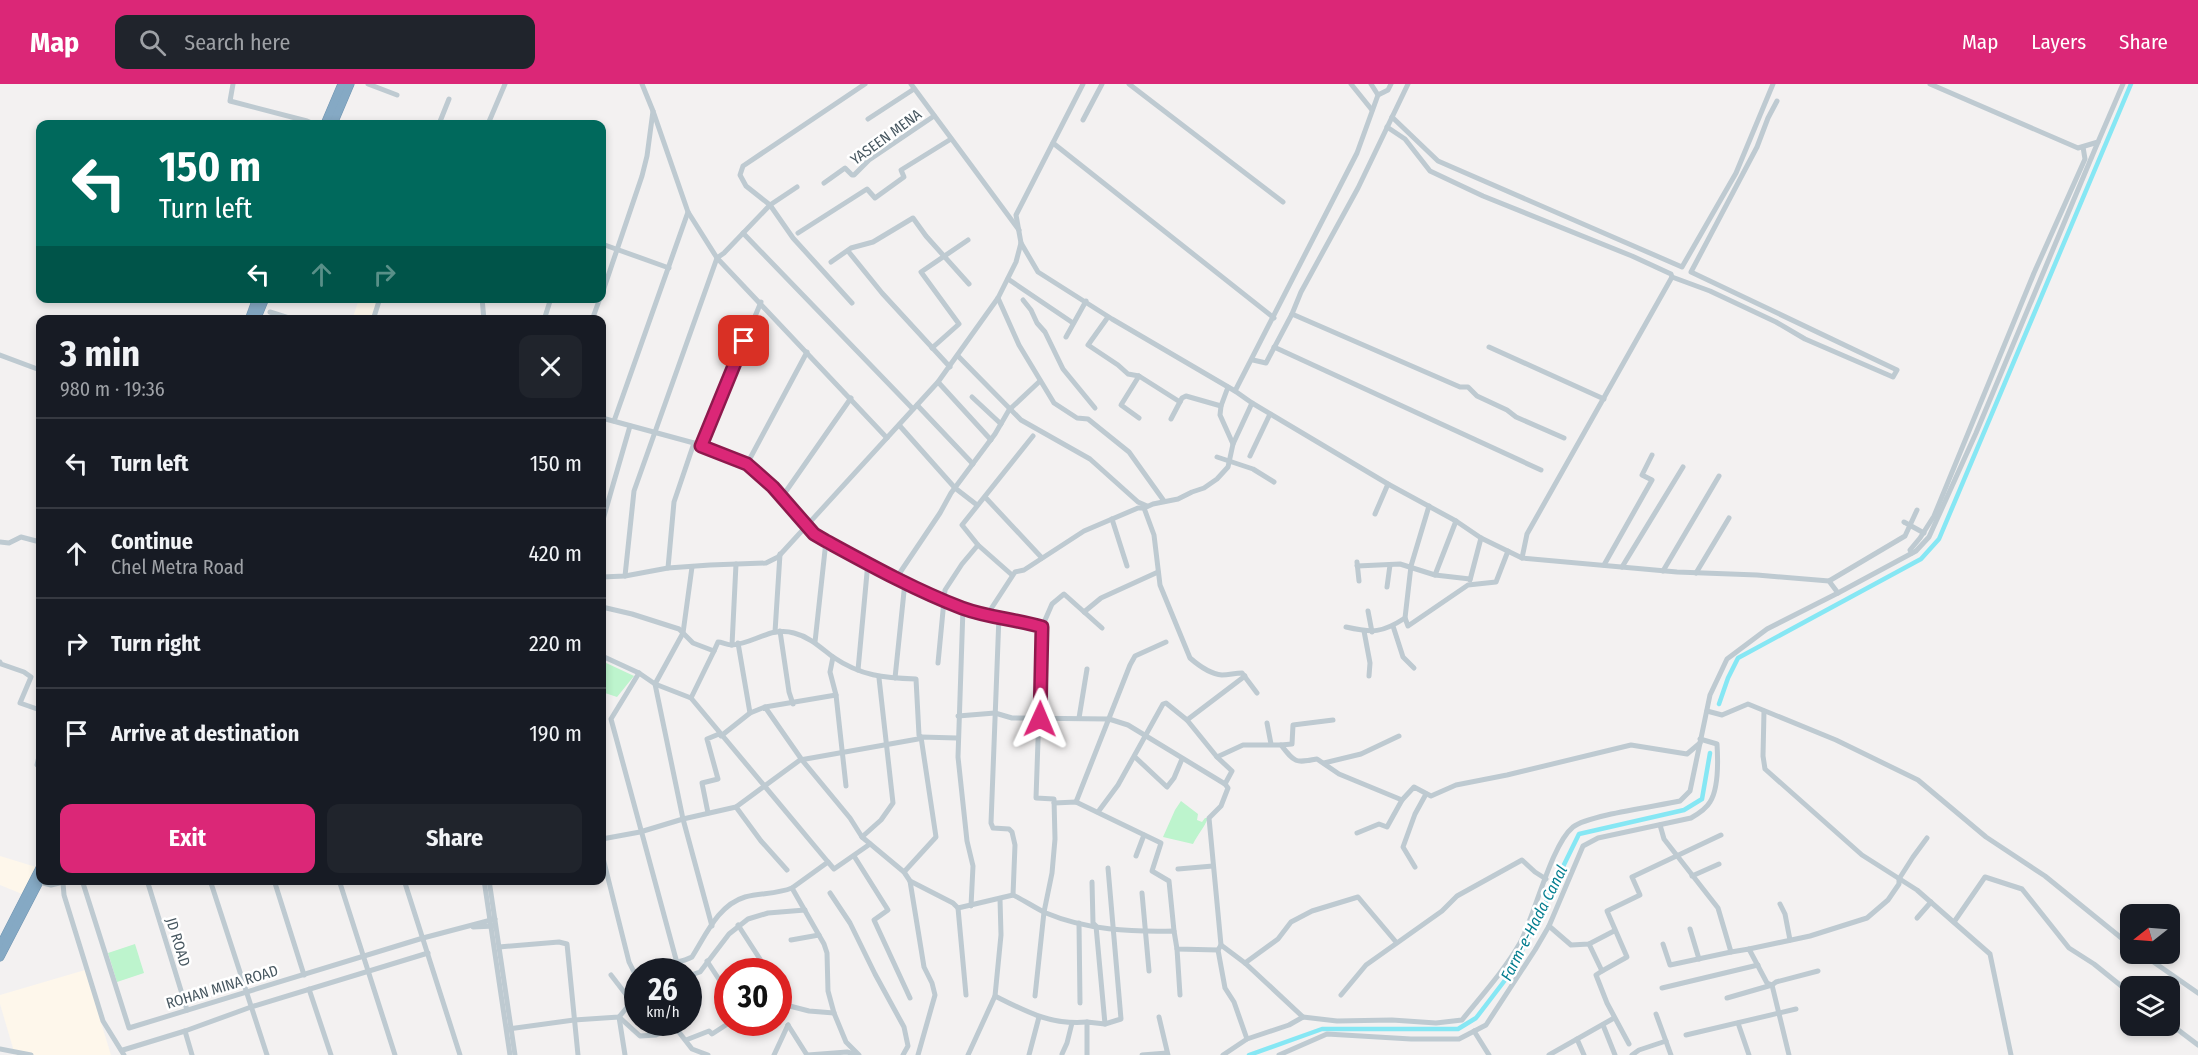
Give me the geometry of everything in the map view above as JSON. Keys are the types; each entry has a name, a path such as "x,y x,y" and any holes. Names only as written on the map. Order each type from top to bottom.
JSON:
{"highway":[{"path":"327,120 342,84"},
{"path":"335,120 350,84"},
{"path":"0,945 36,876"},
{"path":"0,957 38,885"}],"street":[{"path":"233,84 230,101 303,120"},
{"path":"368,84 397,95"},
{"path":"490,120 505,84"},
{"path":"642,84 688,212 717,258 887,438"},
{"path":"852,303 793,238 770,205 746,186 740,175 743,166 865,84"},
{"path":"1083,120 1102,84"},
{"path":"1129,84 1283,202"},
{"path":"1351,84 1372,110"},
{"path":"1371,84 1378,95"},
{"path":"1237,393 1357,153 1378,95 1388,90 1391,84"},
{"path":"1253,360 1266,363 1292,314 1300,292 1358,188 1408,84"},
{"path":"1392,117 1438,161 1682,267 1736,173 1771,84"},
{"path":"1930,84 2078,148 2098,142"},
{"path":"1223,1055 1247,1039 1289,1025 1304,1017 1337,1021 1392,1020 1436,1023 1462,1020 1494,980 1520,942 1562,842 1573,827 1588,820 1680,801 1690,791 1710,695 1727,659 1767,629 1912,553 1929,537 1976,433 2123,84"},
{"path":"606,577 625,576 668,568 766,563 780,554 807,526 938,382 998,298 1016,262 1021,243 1016,215 1080,85"},
{"path":"868,119 912,86 1020,231"},
{"path":"441,120 449,99"},
{"path":"1387,127 1405,139 1430,171 1483,196 1632,256 1671,274 1672,277 1710,291 1776,322 1805,339 1893,377 1897,370 1691,272 1757,147 1777,102"},
{"path":"606,282 642,176 653,111"},
{"name":"YASEEN MENA","path":"824,183 845,168 854,175 869,160 934,116"},
{"path":"798,233 867,189 875,198 904,177 901,170 951,139"},
{"path":"1053,143 1274,318"},
{"path":"1912,553 1910,550 1934,516 2034,273 2085,159 2083,147"},
{"path":"625,576 634,491 717,258 770,205 796,187"},
{"path":"614,421 688,212"},
{"path":"831,262 851,248 873,242 913,218 969,284"},
{"path":"743,233 973,464"},
{"path":"932,348 959,324 921,272 968,240"},
{"path":"1021,243 1038,272 1388,484 1456,521 1481,538 1522,558 1663,571 1829,581 1905,536 1907,524 1917,510"},
{"path":"606,246 669,268"},
{"path":"848,251 882,293 950,366"},
{"path":"1522,558 1527,534 1672,277"},
{"path":"1008,279 1073,323"},
{"path":"998,298 1019,345 1054,403 1077,418 1088,419 1129,452 1164,501"},
{"path":"1023,300 1045,332 1063,369 1095,408"},
{"path":"1066,337 1086,301"},
{"path":"701,446 761,302"},
{"path":"264,303 270,312 279,315"},
{"path":"263,315 270,312"},
{"path":"1292,314 1460,387 1468,387 1477,396 1564,438"},
{"path":"1108,316 1088,345 1118,364 1128,374 1138,376 1180,402"},
{"path":"1274,347 1541,470"},
{"path":"1489,347 1604,399"},
{"path":"747,464 807,352"},
{"path":"0,356 36,369"},
{"path":"958,356 1021,420 1090,459 1138,502 1147,507 1154,536 1158,572 1167,607 1190,658 1214,673 1221,675 1242,673 1257,693"},
{"path":"1138,376 1121,405 1139,418"},
{"path":"895,678 905,582 899,574 1009,410 1040,381"},
{"path":"938,382 991,440"},
{"path":"1228,387 1220,415 1233,444"},
{"path":"1172,419 1180,402 1186,396 1221,406"},
{"path":"972,397 1001,424"},
{"path":"782,497 851,398"},
{"path":"987,615 1015,572 1024,570 1084,531 1138,508 1179,499 1204,488 1217,479 1228,467 1233,444 1252,403"},
{"path":"1250,456 1270,414"},
{"path":"606,419 694,443 747,464 782,497 814,534 826,541 923,592 963,608 1042,627"},
{"path":"899,425 955,488 977,506"},
{"path":"606,509 630,426"},
{"path":"1012,575 978,545 962,525 1033,436"},
{"path":"668,568 674,502 694,443"},
{"path":"1604,565 1652,480 1642,475 1652,455"},
{"path":"1217,457 1253,469 1274,482"},
{"path":"1622,567 1683,467"},
{"path":"1663,571 1719,476"},
{"path":"1376,514 1388,484"},
{"path":"985,497 1042,558"},
{"path":"1429,506 1412,566 1405,618 1408,626 1469,582 1481,538"},
{"path":"1696,573 1729,518"},
{"path":"1112,519 1127,567"},
{"path":"1435,575 1456,521"},
{"path":"1907,524 1924,533"},
{"path":"0,542 9,543 21,537 36,541"},
{"path":"815,642 826,541"},
{"path":"938,663 945,590 978,545"},
{"path":"1359,581 1357,564 1412,566 1435,575 1469,582 1496,582 1508,551"},
{"path":"780,554 777,632 793,704"},
{"path":"858,670 868,562"},
{"path":"736,564 735,644 750,713"},
{"path":"1387,586 1390,565"},
{"path":"692,567 683,633 655,684 683,819 712,926"},
{"path":"1084,612 1101,598 1158,572"},
{"path":"1829,581 1838,593"},
{"path":"1035,996 1044,912 1054,850 1054,799 1036,798 1042,627 1052,604 1064,594 1102,627"},
{"path":"963,608 957,757 967,842 973,866 971,906"},
{"path":"606,609 632,614 679,629 693,643 714,651"},
{"path":"1368,611 1372,632"},
{"path":"999,616 991,823 993,828 1012,832 1015,845 1013,894"},
{"path":"1346,627 1372,632 1384,630 1405,618"},
{"path":"1393,626 1402,657 1414,668"},
{"path":"1364,631 1370,663 1369,676"},
{"path":"691,698 718,642 735,644 777,632 794,633 815,642 833,657 879,678 916,679 919,735 921,736 936,837 904,872"},
{"path":"1076,802 1135,657 1166,642"},
{"path":"833,657 830,672 836,695 846,786"},
{"path":"606,658 639,673 655,684 691,698 834,869 870,844"},
{"path":"0,662 31,676 20,703 36,709"},
{"path":"1079,718 1087,669"},
{"path":"639,673 611,719 675,958"},
{"path":"1187,720 1245,676"},
{"path":"862,837 881,820 893,803 879,678"},
{"path":"708,813 702,783 718,779 707,739 719,734 721,736 750,713 765,707 836,695"},
{"path":"1098,812 1119,785 1163,704 1166,703 1187,720 1217,757 1232,771 1225,784 1227,788 1221,806 1209,818 1225,988 1234,1002 1247,1039"},
{"path":"1707,711 1722,715 1748,704 1836,740 1918,780 1986,837 2044,876 2120,937"},
{"path":"765,707 802,760 850,818 862,837 904,872 910,881 924,967 935,995 918,1055"},
{"path":"1764,711 1765,769 1862,855 1917,890 1990,954 2011,1055"},
{"path":"958,716 995,713 1012,718 1109,719 1128,725 1225,784"},
{"path":"1217,757 1243,745 1292,744 1293,725 1333,720"},
{"path":"1267,723 1270,744"},
{"path":"606,838 640,832 736,807 802,760 918,739 921,736 957,738"},
{"path":"1324,763 1361,754 1399,736"},
{"path":"1357,833 1379,824 1387,827 1402,800 1414,787 1431,796 1456,785 1631,745 1687,754 1700,741"},
{"path":"1279,1055 1327,1034 1411,1040 1459,1039 1486,1025 1549,926 1583,846 1598,838 1691,818 1712,801 1718,770 1717,744 1700,741"},
{"path":"1281,745 1297,762 1317,759 1339,774 1402,800"},
{"path":"1135,757 1167,788 1182,759"},
{"path":"1415,867 1403,847 1415,814 1426,794"},
{"path":"1054,803 1076,802 1161,843 1152,871 1169,881 1180,995"},
{"path":"736,807 761,841 787,870"},
{"path":"1660,825 1664,839 1718,908 1731,951"},
{"path":"1136,856 1144,835"},
{"path":"1629,1044 1614,1018 1596,975 1627,957 1607,911 1640,895 1632,878 1720,835"},
{"path":"1663,944 1670,965 1790,940 1867,918 1888,900 1899,884 1899,879 1927,838"},
{"path":"854,855 888,910 874,920 910,998"},
{"path":"1341,995 1366,965 1442,911 1457,896 1522,860 1546,879"},
{"path":"689,958 725,907 743,898 780,893 792,888 828,862"},
{"path":"1692,876 1719,864"},
{"path":"1178,869 1213,866"},
{"path":"995,996 1039,1017 1072,1023 1105,1024 1121,1019 1108,868"},
{"path":"606,870 628,958"},
{"path":"1954,922 1985,877 2022,889 2069,948 2120,985"},
{"path":"910,881 954,903 958,908 966,995"},
{"path":"1092,882 1093,923 1096,926 1105,1024"},
{"path":"63,885 64,895 103,1021 124,1053 251,1007 428,953"},
{"name":"ROHAN MINA ROAD","path":"84,885 127,1026 132,1028 423,938 493,923"},
{"name":"JD ROAD","path":"149,885 187,1010"},
{"path":"212,885 267,1055"},
{"path":"276,885 304,975"},
{"path":"341,885 395,1055"},
{"path":"406,885 460,1055"},
{"path":"485,885 499,947 510,1055"},
{"path":"489,885 493,923 515,1055"},
{"path":"792,888 806,910 827,953 828,991 834,1013 846,1042 858,1055"},
{"path":"830,893 850,923 904,1027 908,1046 903,1055"},
{"path":"1142,893 1149,971"},
{"path":"958,908 1013,894"},
{"path":"1013,894 1044,912 1079,923 1114,930 1174,931"},
{"path":"1245,963 1278,939 1291,922 1312,911 1358,897 1396,942"},
{"path":"968,1055 995,996 1001,935 1000,899"},
{"path":"1917,918 1930,902"},
{"path":"1780,904 1785,914 1790,940"},
{"path":"702,968 738,925 757,915 806,910"},
{"path":"1079,923 1080,1003"},
{"path":"738,925 759,958"},
{"path":"1549,926 1571,945 1589,944 1614,931"},
{"path":"1690,929 1699,959"},
{"path":"791,940 819,935"},
{"path":"499,947 559,942 567,944 578,1055"},
{"path":"1589,944 1602,971"},
{"path":"1176,949 1220,947 1245,963 1304,1017"},
{"path":"1749,949 1767,983 1772,985 1789,1055"},
{"path":"706,961 714,973"},
{"path":"2156,964 2198,993"},
{"path":"1662,988 1758,965"},
{"path":"1727,998 1818,971"},
{"path":"611,975 624,992"},
{"path":"309,989 331,1055"},
{"path":"792,1007 834,1013"},
{"path":"1686,1035 1796,1009"},
{"path":"624,1010 619,1017 625,1055"},
{"path":"1656,1014 1671,1055"},
{"path":"509,1029 574,1020 619,1017 624,1022"},
{"path":"1029,1055 1039,1017"},
{"path":"1142,1055 1168,1054 1159,1017"},
{"path":"1549,1055 1614,1018"},
{"path":"1087,1022 1087,1055"},
{"path":"1062,1054 1072,1023"},
{"path":"1738,1023 1749,1055"},
{"path":"774,1055 789,1025 807,1055 847,1052 858,1055"},
{"path":"1603,1025 1615,1055"},
{"path":"185,1031 192,1055"},
{"path":"686,1040 709,1031 712,1034 714,1033"},
{"path":"1474,1031 1489,1055"},
{"path":"2180,1031 2198,1045"},
{"path":"683,1036 692,1049 708,1055"},
{"path":"1577,1039 1584,1055"},
{"path":"1632,1055 1666,1041"},
{"path":"1298,1055 1302,1045"},
{"path":"0,1048 31,1055"}],"shaded area":[{"path":"358,303 377,303 373,315 354,315"},
{"path":"0,856 36,867 22,894 0,885"},
{"path":"85,970 111,1055 15,1055 0,1004 0,995"}],"green space":[{"path":"606,663 634,676 617,697 606,693"},
{"path":"1181,801 1198,814 1197,820 1202,822 1208,818 1193,844 1163,837"},
{"path":"135,944 144,973 117,982 108,953"}],"waterway":[{"path":"1719,704 1738,658 1921,559 1939,539 2131,84"},
{"name":"Farm-e-Hada Canal","path":"1249,1055 1322,1029 1458,1029 1476,1018 1512,971 1579,834 1684,810 1702,799 1710,753"}],"route":[{"path":"744,341 701,446 747,464 773,487 814,534 846,552 923,592 963,608 1042,627 1040,719"}]}
